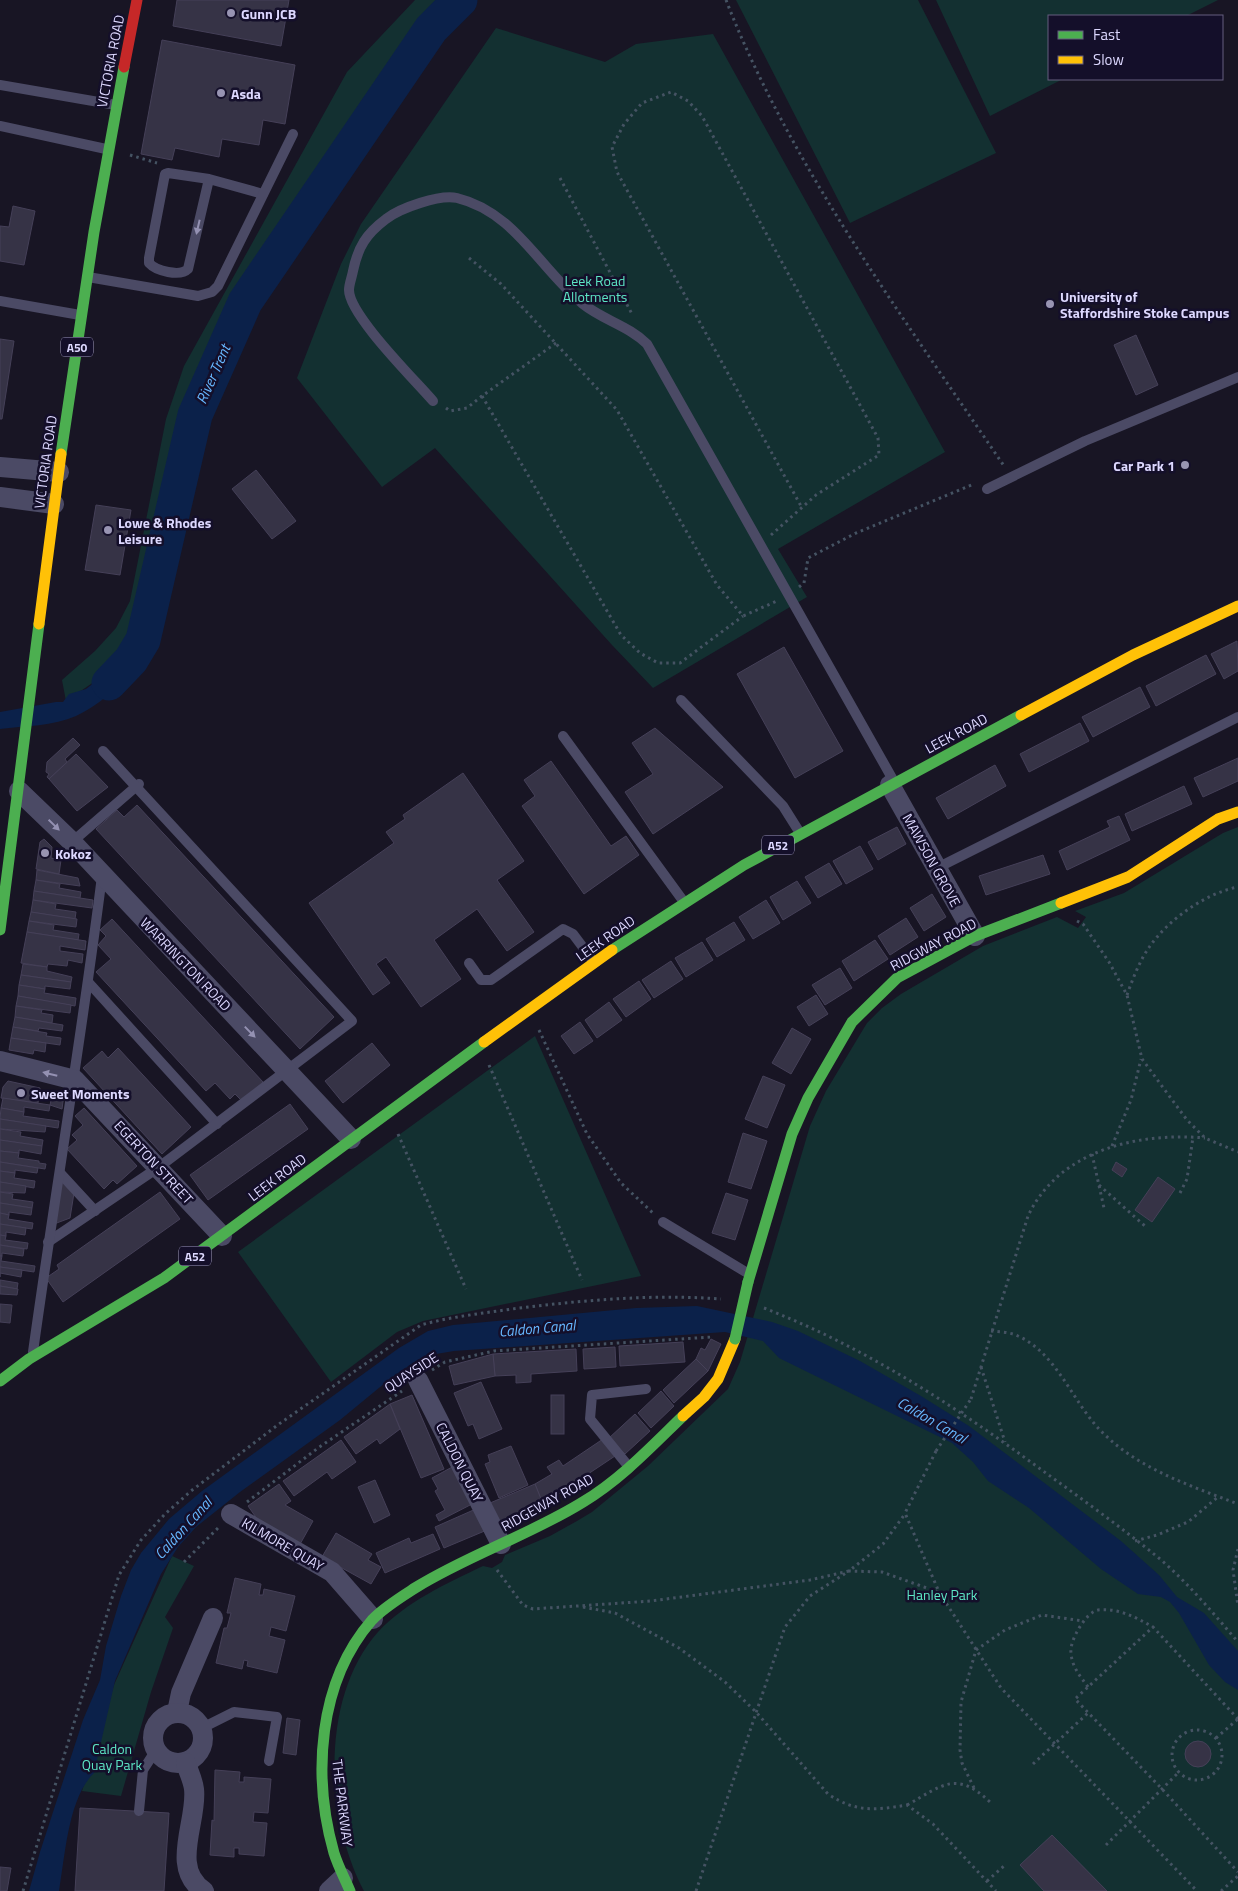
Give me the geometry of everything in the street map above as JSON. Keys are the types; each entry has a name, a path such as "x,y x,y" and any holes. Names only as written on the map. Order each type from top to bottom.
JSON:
{"main road":[{"name":"VICTORIA ROAD","path":"0,930 6,845 19,791 54,504 87,276 137,0"},
{"name":"LEEK ROAD","path":"0,1381 31,1358 164,1278 530,1008 594,963 744,865 800,833 1133,655 1238,606"},
{"name":"RIDGWAY ROAD","path":"734,1339 749,1278 798,1121 824,1068 852,1022 897,978 975,936 1128,877 1218,820 1238,812"},
{"name":"RIDGEWAY ROAD","path":"345,1660 373,1619 415,1588 582,1503 630,1468 704,1397 718,1379 734,1339"},
{"name":"LEEK ROAD","path":"0,1364 31,1358"},
{"name":"THE PARKWAY","path":"340,1887 328,1825 321,1746 336,1680 345,1660"}],"street":[{"path":"0,467 59,472"},
{"path":"0,496 54,504"},
{"name":"MAWSON GROVE","path":"890,785 975,936"},
{"name":"WARRINGTON ROAD","path":"19,791 72,842 351,1139"},
{"path":"0,1062 75,1080"},
{"name":"EGERTON STREET","path":"75,1080 222,1236"},
{"name":"CALDON QUAY","path":"418,1380 493,1547"},
{"name":"KILMORE QUAY","path":"231,1514 332,1572 373,1619"},
{"path":"177,1712 181,1693 213,1618"},
{"path":"177,1712 192,1716 202,1728 203,1745 193,1759 186,1762 169,1762 156,1750 153,1742 156,1725 169,1714 177,1712"},
{"path":"186,1762 194,1789 186,1852 189,1874 196,1886 204,1891"}],"lane":[{"path":"0,85 117,105"},
{"path":"0,126 109,150"},
{"path":"87,276 206,296 218,286 293,134"},
{"path":"209,179 188,268 182,273 177,273 153,268 149,263 162,178 168,173 209,179 263,194"},
{"path":"433,401 362,321 349,291 357,251 370,231 390,216 426,201 455,197 480,206 507,224 583,304 637,334 647,344 892,778 890,785"},
{"path":"0,301 82,315"},
{"path":"984,486 1085,441 1238,377"},
{"path":"682,700 783,806 800,833"},
{"path":"937,868 1238,717"},
{"path":"563,736 684,903"},
{"path":"48,1242 159,1167 352,1022 103,750"},
{"path":"72,842 137,785"},
{"path":"31,1358 75,1080 102,876"},
{"path":"469,963 482,980 491,980 563,929 573,934 594,963"},
{"path":"89,983 217,1124"},
{"path":"60,1173 95,1210"},
{"path":"663,1222 749,1278"},
{"path":"630,1468 590,1419 592,1395 646,1389"},
{"path":"202,1728 234,1712 277,1717 268,1762"},
{"path":"139,1811 143,1770 156,1750"}],"path":[{"path":"726,0 739,32 786,128 852,239 1007,471"},
{"path":"761,544 801,506 879,456 878,438 702,116 688,101 671,92 642,102 624,124 612,146 617,172 801,506"},
{"path":"124,154 155,161 168,173"},
{"path":"560,178 647,344"},
{"path":"469,258 501,284 617,410 717,585 743,616"},
{"path":"433,401 450,411 467,408 556,343"},
{"path":"482,396 621,635 640,653 658,663 680,663 743,616 790,595 804,583 808,558 856,533 984,486"},
{"path":"1127,995 1134,975 1149,947 1164,929 1208,898 1238,886"},
{"path":"1051,906 1083,924 1109,962 1127,995 1142,1059 1187,1120 1205,1138"},
{"path":"530,1008 587,1134 621,1183 663,1222"},
{"path":"481,1044 582,1280"},
{"path":"1112,1146 1131,1100 1142,1059"},
{"path":"389,1111 466,1289"},
{"path":"696,1891 785,1627 810,1596 849,1571 883,1544 905,1513 936,1451 971,1399 1014,1256 1035,1201 1051,1181 1092,1154 1112,1146 1165,1136 1193,1137 1205,1138 1238,1152"},
{"path":"1180,1193 1187,1178 1193,1137"},
{"path":"1092,1154 1104,1208"},
{"path":"1099,1185 1146,1227"},
{"path":"23,1891 119,1575 141,1540 165,1514 192,1490 279,1424 421,1325 447,1318 581,1300 673,1296 723,1300"},
{"path":"760,1306 807,1324 850,1345 942,1399 1005,1443 1160,1560 1198,1595 1238,1642"},
{"path":"991,1331 1016,1335 1041,1352 1102,1433 1141,1462 1187,1484 1238,1504"},
{"name":"QUAYSIDE","path":"184,1562 231,1514 318,1448 445,1362 494,1351 682,1338 725,1337 734,1339"},
{"path":"981,1366 1005,1443"},
{"path":"1135,1541 1157,1535 1188,1522 1219,1496"},
{"path":"905,1513 939,1592 1001,1688 1197,1891"},
{"path":"493,1547 502,1579 523,1605 543,1610 744,1589 810,1580 849,1571 882,1572 939,1592"},
{"path":"1238,1549 1233,1570 1238,1606"},
{"path":"583,1607 616,1613 679,1648 725,1682 756,1712 828,1794 840,1802 872,1810 907,1806 939,1787 954,1783 964,1783 974,1788 990,1802"},
{"path":"1088,1687 1075,1669 1070,1651 1083,1621 1095,1610 1126,1612 1153,1627 1238,1719 1216,1738"},
{"path":"974,1788 962,1764 960,1750 961,1702 976,1650 1004,1630 1042,1615 1083,1621"},
{"path":"1153,1627 1075,1699 1162,1789 1238,1872"},
{"path":"1033,1764 1088,1713"},
{"path":"1195,1730 1204,1731 1216,1738 1222,1754 1221,1763 1215,1772 1200,1780 1192,1779 1179,1772 1172,1757 1173,1748 1180,1737 1195,1730"},
{"path":"1106,1845 1179,1772"},
{"path":"907,1806 934,1824 996,1891"},
{"path":"987,1881 1004,1866"},
{"path":"1221,1891 1238,1876"}],"green space":[{"path":"415,0 445,0 418,29 367,97 245,291 196,388 186,418 155,566 125,652 107,673 66,701 62,680 95,651 116,628 130,601 166,419 184,366 347,72"},
{"path":"736,0 918,0 996,153 850,223"},
{"path":"936,0 1218,0 1188,15 1048,15 1048,80 1061,80 990,116"},
{"name":"Leek Road Allotments","path":"496,28 605,62 636,44 713,34 945,452 778,549 807,597 653,688 435,448 382,487 297,378 341,264 361,224"},
{"name":"Hanley Park","path":"1238,827 1238,1891 364,1891 351,1862 342,1829 336,1794 335,1759 338,1723 346,1690 359,1659 378,1632 414,1602 483,1566 492,1568 502,1562 505,1555 550,1536 592,1512 648,1466 728,1389 740,1362 810,1126 826,1091 867,1023 882,1008 901,994 983,946 1057,917 1078,928 1086,917 1075,911 1124,893 1223,833"},
{"path":"535,1036 641,1276 423,1321 397,1332 331,1382 238,1252"},
{"name":"Caldon Quay Park","path":"172,1556 194,1566 165,1617 173,1628 151,1692 121,1796 82,1791 114,1685"}],"water":[{"path":"150,643 136,665 119,685 88,710 58,722 0,729 0,712 63,702 69,694 86,689 107,673 125,652"},
{"name":"Caldon Canal","path":"697,1306 772,1322 798,1331 860,1361 969,1426 1121,1541 1159,1575 1177,1597 1204,1613 1238,1651 1238,1690 1225,1682 1209,1665 1179,1613 1170,1602 1161,1597 1138,1594 1101,1569 1029,1508 988,1481 973,1462 952,1443 779,1358 763,1341 725,1332 454,1351 430,1355 416,1361 391,1378 340,1420 240,1492 196,1527 178,1547 161,1574 115,1681 94,1773 78,1797 73,1812 59,1891 29,1891 83,1720 100,1680 106,1646 121,1596 131,1570 141,1553 169,1519 202,1491 399,1348 428,1331 453,1325 636,1308"}],"building":[{"name":"Gunn JCB","path":"177,0 289,0 281,46 173,26"},
{"name":"Asda","path":"162,40 295,65 285,124 263,120 259,145 222,139 219,157 175,148 172,160 141,154"},
{"path":"13,206 35,211 24,265 0,261 0,226 9,227"},
{"path":"1136,335 1158,385 1136,395 1114,345"},
{"path":"0,339 14,341 2,419 0,419"},
{"path":"256,470 296,521 272,539 232,489"},
{"path":"96,505 131,510 120,575 85,570"},
{"path":"1237,641 1238,671 1224,679 1211,654"},
{"path":"784,647 843,751 795,778 737,674"},
{"path":"1206,655 1216,674 1156,706 1146,686"},
{"path":"1140,687 1150,707 1093,737 1082,717"},
{"path":"1080,723 1089,741 1029,772 1020,754"},
{"path":"655,728 723,787 653,834 625,792 653,774 632,743"},
{"path":"73,738 80,745 65,759 67,762 49,779 47,777 49,774 46,772 47,762"},
{"path":"76,754 108,787 77,811 49,779"},
{"path":"1238,758 1238,781 1203,797 1194,778"},
{"path":"551,761 611,846 626,836 639,855 584,894 522,806 535,796 524,780"},
{"path":"995,765 1006,786 948,819 936,798"},
{"path":"463,773 524,861 497,880 534,932 507,951 477,909 434,940 461,979 421,1007 386,957 376,964 390,983 373,995 309,903 394,843 386,832 405,819 403,815"},
{"path":"1184,786 1192,804 1132,831 1125,814"},
{"path":"137,805 334,1017 300,1049 96,829 117,810 124,817"},
{"path":"1119,816 1130,840 1067,870 1059,851 1110,827 1107,821"},
{"path":"897,827 906,844 878,860 868,842"},
{"name":"Kokoz","path":"44,839 52,847 51,858 61,860 59,874 36,869 40,842"},
{"path":"860,846 873,869 846,884 833,861"},
{"path":"1043,855 1050,874 986,895 979,876"},
{"path":"829,863 842,884 818,898 805,877"},
{"path":"37,870 78,878 80,886 36,880"},
{"path":"36,880 60,884 59,888 81,892 80,898 34,891"},
{"path":"797,881 811,903 783,920 770,897"},
{"path":"34,891 93,900 92,908 33,900"},
{"path":"932,894 946,917 924,931 910,908"},
{"path":"33,900 56,904 55,909 76,912 75,919 31,912"},
{"path":"766,900 780,923 753,939 739,917"},
{"path":"31,912 77,919 76,927 29,921"},
{"path":"906,918 918,937 890,955 878,936"},
{"path":"112,919 263,1082 242,1101 235,1094 230,1099 215,1083 206,1091 96,972 111,959 98,945 106,936 100,930"},
{"path":"29,921 54,925 53,930 79,934 78,940 27,932"},
{"path":"734,922 745,940 717,957 706,939"},
{"path":"27,932 86,941 85,950 60,946 60,951 83,954 82,963 68,960 67,966 48,964 47,967 21,963"},
{"path":"875,940 888,959 854,981 842,961"},
{"path":"702,942 713,960 686,977 675,958"},
{"path":"671,961 683,979 654,998 642,980"},
{"path":"23,964 47,967 47,971 72,977 71,982 21,975"},
{"path":"840,968 852,988 825,1005 812,985"},
{"path":"21,975 71,982 70,989 45,986 45,989 19,985"},
{"path":"639,981 651,999 626,1017 613,999"},
{"path":"19,985 45,989 44,993 76,998 75,1006 18,996"},
{"path":"816,995 828,1014 809,1026 797,1007"},
{"path":"18,996 71,1005 70,1013 16,1006"},
{"path":"609,1002 622,1020 597,1038 585,1020"},
{"path":"16,1006 42,1010 41,1013 53,1015 52,1023 15,1017"},
{"path":"15,1017 63,1025 62,1031 39,1028 38,1031 13,1027"},
{"path":"580,1022 593,1041 574,1054 561,1036"},
{"path":"13,1027 47,1033 46,1036 61,1038 60,1045 11,1038"},
{"path":"792,1028 811,1039 791,1074 772,1063"},
{"path":"11,1038 46,1043 45,1052 34,1050 33,1054 9,1050"},
{"path":"372,1043 390,1065 343,1103 325,1081"},
{"path":"118,1048 191,1127 162,1154 83,1068 102,1051 108,1058"},
{"path":"763,1076 785,1085 767,1128 745,1119"},
{"name":"Sweet Moments","path":"8,1081 40,1088 38,1103 1,1098 3,1087"},
{"path":"53,1091 64,1094 62,1109 50,1105"},
{"path":"3,1098 50,1105 49,1111 24,1107 24,1112 1,1108"},
{"path":"290,1104 308,1129 208,1200 190,1175"},
{"path":"1,1108 24,1112 23,1116 59,1121 58,1128 0,1119"},
{"path":"84,1108 137,1166 117,1184 113,1180 104,1189 67,1149 77,1140 72,1135 83,1125 75,1116"},
{"path":"0,1119 46,1126 45,1132 0,1129"},
{"path":"0,1129 21,1132 20,1136 43,1140 42,1146 0,1140"},
{"path":"743,1133 767,1141 751,1189 728,1182"},
{"path":"0,1140 42,1146 41,1154 19,1150 19,1153 0,1151"},
{"path":"0,1151 19,1153 18,1158 39,1161 39,1163 46,1164 45,1169 0,1162"},
{"path":"0,1162 38,1168 37,1173 15,1170 15,1173 0,1171"},
{"path":"1116,1162 1127,1169 1122,1177 1112,1170"},
{"path":"0,1171 15,1173 14,1178 35,1181 34,1188 0,1182"},
{"path":"1158,1177 1175,1189 1152,1222 1135,1210"},
{"path":"62,1180 74,1193 70,1218 54,1224"},
{"path":"0,1182 26,1186 25,1193 0,1192"},
{"path":"0,1192 13,1194 12,1199 33,1202 32,1208 0,1203"},
{"path":"160,1192 180,1219 63,1302 46,1278 59,1269 57,1265"},
{"path":"726,1193 748,1200 735,1240 712,1233"},
{"path":"0,1203 32,1208 31,1215 9,1212 9,1215 0,1213"},
{"path":"0,1213 9,1215 8,1219 33,1223 32,1229 0,1224"},
{"path":"0,1224 26,1228 25,1235 6,1232 6,1236 0,1235"},
{"path":"0,1235 6,1236 5,1240 28,1243 27,1249 0,1245"},
{"path":"0,1245 24,1249 23,1256 2,1253 2,1256 0,1256"},
{"path":"0,1256 2,1256 1,1261 35,1266 34,1272 0,1267"},
{"path":"0,1267 22,1270 21,1277 0,1273"},
{"path":"0,1280 18,1283 17,1289 0,1286"},
{"path":"0,1286 18,1289 17,1295 0,1294"},
{"path":"0,1304 12,1305 10,1323 0,1322"},
{"path":"711,1339 721,1344 708,1371 696,1359 701,1348 705,1350"},
{"path":"683,1342 685,1362 620,1366 619,1346"},
{"path":"615,1347 616,1367 584,1369 583,1349"},
{"path":"576,1349 577,1371 531,1374 531,1382 516,1383 516,1375 495,1376 493,1354"},
{"path":"493,1354 495,1376 454,1385 449,1366"},
{"path":"696,1359 708,1371 674,1403 663,1390"},
{"path":"481,1382 502,1429 479,1439 473,1424 468,1426 454,1393"},
{"path":"661,1391 674,1406 651,1428 638,1413"},
{"path":"412,1395 444,1469 421,1478 390,1404"},
{"path":"551,1395 564,1395 564,1434 551,1434"},
{"path":"390,1404 400,1429 380,1444 377,1439 356,1454 344,1437"},
{"path":"635,1414 650,1431 625,1454 609,1438"},
{"path":"603,1439 615,1456 543,1504 535,1484 552,1474 547,1467 559,1460 563,1466"},
{"path":"341,1440 356,1462 332,1479 327,1472 294,1496 283,1481"},
{"path":"511,1446 528,1485 499,1498 485,1464 490,1462 488,1455"},
{"path":"454,1466 474,1503 439,1521 436,1515 445,1510 435,1491 438,1489 432,1478"},
{"path":"375,1480 390,1515 374,1523 358,1487"},
{"path":"279,1484 291,1501 285,1505 313,1521 299,1546 260,1523 248,1506"},
{"path":"535,1484 543,1504 499,1523 490,1503"},
{"path":"478,1508 487,1530 444,1548 435,1527"},
{"path":"336,1533 372,1554 368,1560 381,1567 371,1584 322,1557"},
{"path":"433,1534 440,1549 385,1573 376,1553 409,1538 411,1543"},
{"path":"235,1578 261,1584 259,1595 263,1595 264,1589 295,1596 286,1631 271,1627 269,1636 285,1640 277,1673 247,1666 248,1661 244,1660 242,1669 216,1663 224,1628 227,1628 231,1613 227,1613"},
{"path":"287,1718 300,1720 296,1755 283,1753"},
{"path":"1198,1741 1207,1745 1211,1754 1207,1763 1198,1767 1189,1763 1185,1754 1189,1745"},
{"path":"215,1770 240,1772 239,1782 244,1782 244,1777 271,1779 268,1813 254,1812 253,1822 267,1823 264,1856 239,1854 239,1848 234,1848 234,1857 210,1855 212,1820 214,1821"},
{"path":"80,1808 169,1813 164,1891 75,1891"},
{"path":"1052,1835 1107,1891 1044,1891 1020,1865"},
{"path":"0,1867 11,1868 7,1891 0,1891"}],"waterway":[{"name":"River Trent","path":"109,683 131,660 143,640 195,415 245,302 431,29 460,0"}],"traffic: fast":[{"path":"61,454 94,232 124,67"},
{"path":"0,930 39,624"},
{"path":"612,950 744,865 1021,715"},
{"path":"748,1282 792,1134 808,1098 852,1022 897,978 975,936 1061,903"},
{"path":"0,1381 29,1359 164,1278 484,1042"},
{"path":"735,1339 748,1282"},
{"path":"350,1891 334,1853 327,1823 323,1793 322,1762 324,1731 330,1701 340,1672 354,1645 376,1616 415,1588 456,1565 542,1525 597,1493 635,1462 683,1416"}],"traffic: slow":[{"path":"39,624 61,454"},
{"path":"1021,715 1133,655 1238,606"},
{"path":"1061,903 1128,877 1218,819 1238,812"},
{"path":"484,1042 612,950"},
{"path":"683,1416 704,1397 718,1379 735,1339"}],"traffic: jam":[{"path":"124,67 137,0"}],"place":[{"name":"Gunn JCB","path":"231,13"},
{"name":"Asda","path":"221,93"},
{"name":"University of Staffordshire Stoke Campus","path":"1050,304"},
{"name":"Car Park 1","path":"1185,465"},
{"name":"Lowe & Rhodes Leisure","path":"108,530"},
{"name":"Kokoz","path":"45,853"},
{"name":"Sweet Moments","path":"21,1093"}]}
